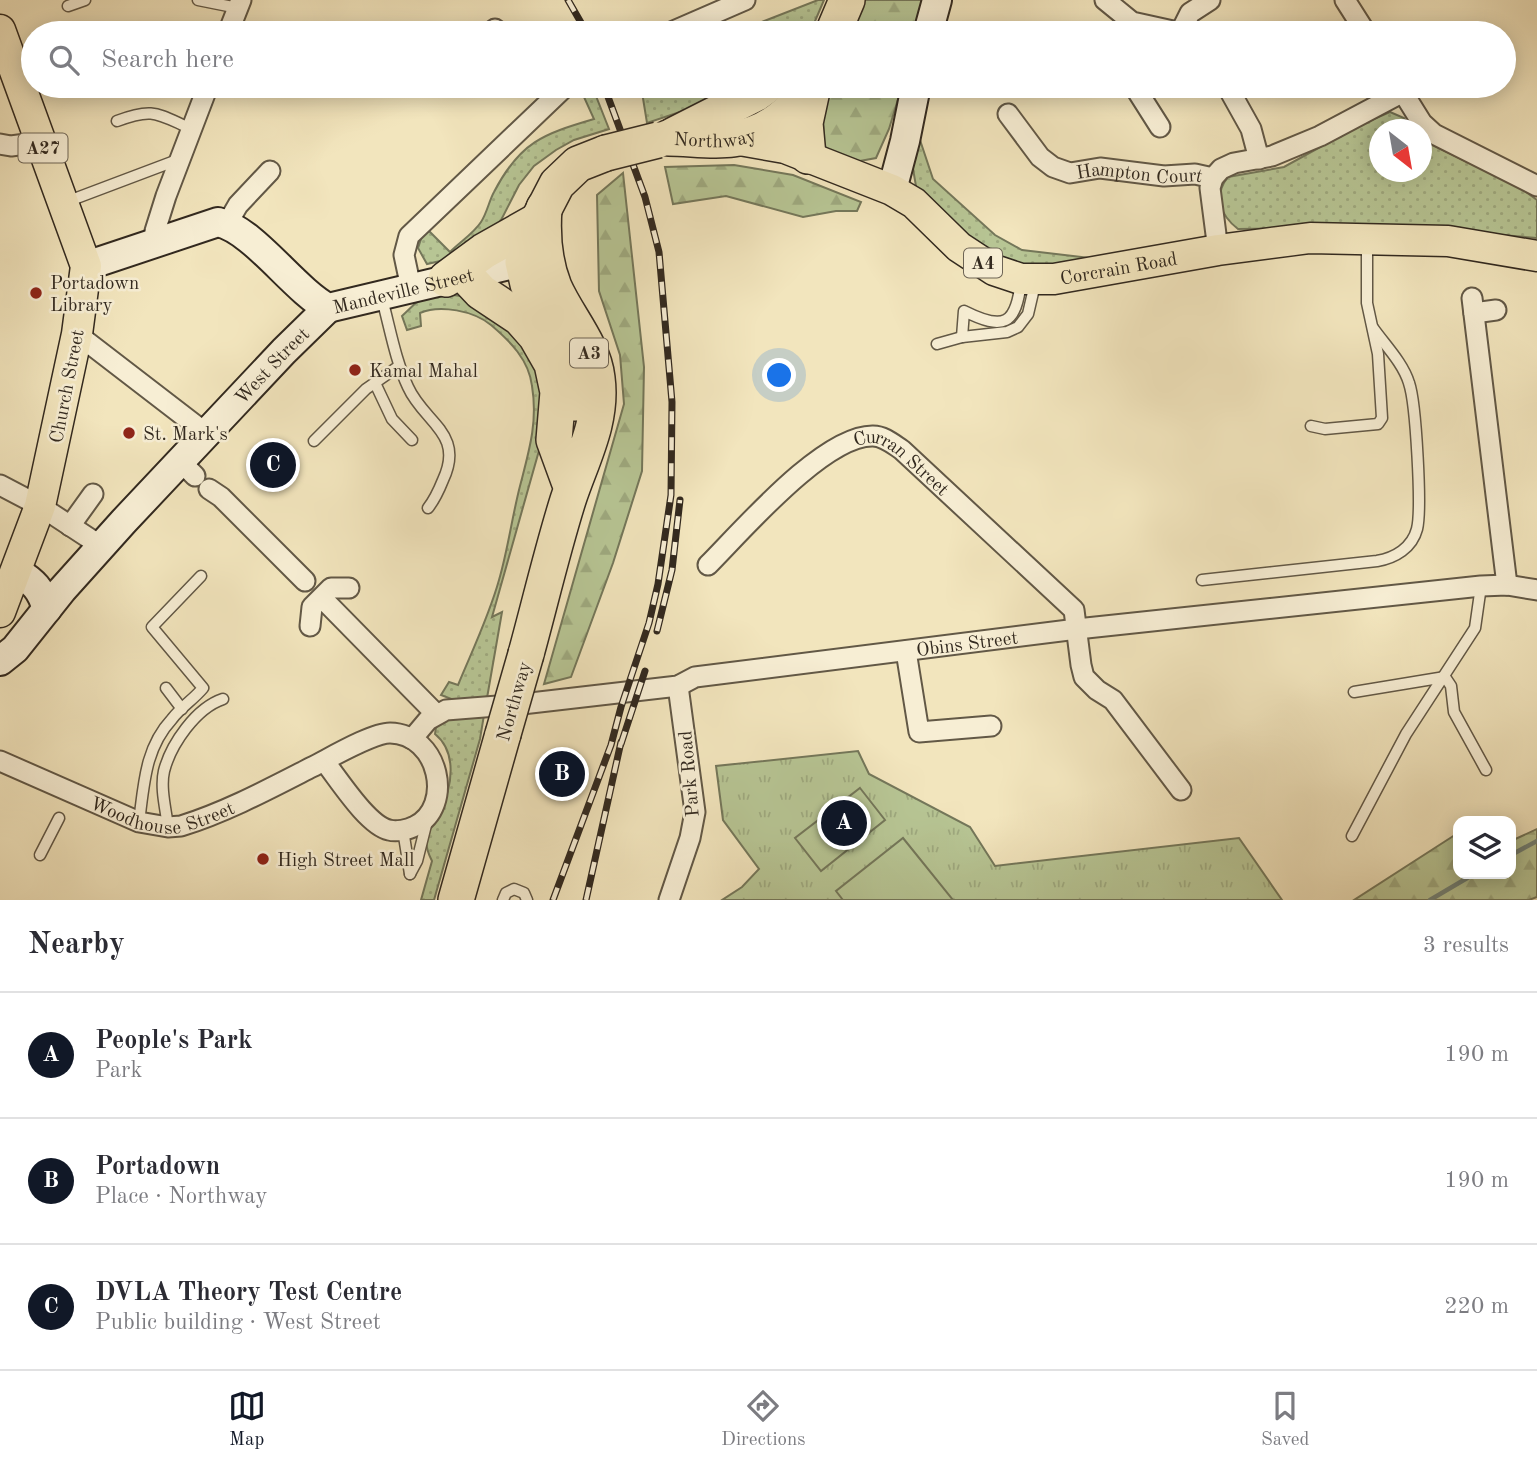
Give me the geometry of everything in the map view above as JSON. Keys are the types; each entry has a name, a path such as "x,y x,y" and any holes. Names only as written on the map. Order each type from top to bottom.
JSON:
{"highway":[{"name":"Northway","path":"456,900 526,654 568,491 592,436 597,415 597,377 584,338 554,287 538,238 557,184 578,164 606,153 663,139 744,98"},
{"name":"Northway","path":"663,139 769,143 781,120 803,98"},
{"path":"769,143 805,123 810,98"},
{"path":"538,238 484,251 455,276 520,318 536,335 552,363 558,392 554,440 568,491"}],"main road":[{"name":"A27","path":"0,30 21,87"},
{"name":"A27","path":"25,98 86,266"},
{"path":"758,98 753,117 769,143"},
{"name":"Corcrain Road","path":"769,143 892,190 914,203 958,247 994,270 1029,279 1054,279 1218,250 1310,238 1448,241 1537,256"},
{"name":"Church Street","path":"40,506 77,334 86,266"},
{"name":"A27","path":"1,608 40,506"}],"street":[{"path":"686,21 704,8 744,0"},
{"path":"931,21 937,0"},
{"path":"1105,0 1124,21"},
{"path":"1186,21 1189,13 1210,0"},
{"path":"1345,0 1358,21"},
{"path":"233,21 239,4"},
{"path":"156,241 155,231 204,98"},
{"path":"411,289 404,255 409,236 545,98"},
{"path":"892,190 914,98"},
{"path":"1142,98 1160,127"},
{"path":"1234,98 1251,129 1259,159"},
{"path":"1218,250 1210,188 1213,178 1221,169 1234,163 1272,156 1320,136 1385,98"},
{"path":"1407,98 1422,123 1434,134 1537,186"},
{"name":"Hampton Court","path":"1008,114 1040,158 1053,167 1070,173 1100,168 1164,176 1195,174 1213,178"},
{"path":"0,144 10,146 41,142"},
{"path":"86,266 208,224 227,224 238,205 270,172"},
{"name":"Mandeville Street","path":"227,224 265,254 321,309 411,289 455,276"},
{"path":"1496,310 1473,305 1507,586"},
{"name":"West Street","path":"0,661 15,649 101,546 195,475 207,434 321,309"},
{"path":"77,334 207,434"},
{"name":"Curran Street","path":"708,565 817,461 849,442 875,436 902,450 1074,610 1077,629"},
{"path":"195,475 221,497 305,581"},
{"path":"0,485 40,506 101,546"},
{"path":"70,526 93,494"},
{"path":"16,572 34,582 42,592 47,609"},
{"name":"Obins Street","path":"436,714 458,708 522,704 678,686 695,677 1077,629 1481,586 1537,590"},
{"path":"310,626 312,607 331,588 349,588"},
{"path":"322,597 436,714 412,739 431,756 436,772 437,793 428,817 403,830 388,830 371,819 324,761"},
{"path":"1077,629 1080,665 1084,677 1097,691 1113,700 1181,790"},
{"path":"906,651 919,732 991,726"},
{"name":"Park Road","path":"669,900 690,838 695,813 678,686"},
{"name":"Woodhouse Street","path":"0,761 70,796 139,822 168,827 200,820 375,736 390,733 412,739"}],"lane":[{"path":"68,6 85,0"},
{"path":"198,0 239,4"},
{"path":"117,121 140,112 151,112 192,129"},
{"path":"63,203 180,159"},
{"path":"1311,426 1325,429 1378,424 1382,418 1378,355 1367,303 1367,240"},
{"path":"962,337 964,311 989,321 1010,317 1017,309 1029,279"},
{"path":"937,344 962,337 1007,332 1018,327 1027,314 1029,279"},
{"path":"381,295 399,366 410,391 446,437 451,457 435,500 428,508"},
{"path":"1202,580 1391,559 1410,543 1417,530 1419,514 1409,383 1394,356 1373,328"},
{"path":"314,440 375,383 399,366"},
{"path":"375,383 392,419 412,440"},
{"path":"139,822 145,768 156,740 172,718 203,688 152,627 201,576"},
{"path":"1352,836 1406,734 1475,628 1481,586"},
{"path":"1354,692 1445,677"},
{"path":"1445,677 1451,686 1454,712 1486,769"},
{"path":"166,688 183,709"},
{"path":"168,827 163,773 174,747 213,702 223,699"},
{"path":"403,830 410,874 417,861 428,817"},
{"path":"40,855 59,818"},
{"path":"503,900 506,893 514,889 521,891 527,900"}],"green space":[{"path":"818,0 824,0 815,21 764,21"},
{"path":"858,0 928,0 922,21 849,21"},
{"path":"584,98 597,98 609,129 574,140 534,166 519,185 498,226 449,259 427,264 418,248 422,236 428,230 450,252 478,226 504,175 524,151 547,136 594,119"},
{"path":"643,98 722,98 647,123"},
{"path":"822,98 898,98 876,158 849,163 824,150"},
{"path":"1390,112 1405,119 1374,119"},
{"path":"1369,121 1369,182 1432,182 1432,145 1519,187 1537,200 1537,238 1406,227 1238,229 1227,218 1220,198 1223,184 1228,177 1284,167"},
{"path":"917,131 933,179 995,235 1022,250 1107,260 1025,274 989,260 917,192 912,163"},
{"path":"734,165 793,175 861,202 857,211 836,211 803,217 726,196 673,204 665,167"},
{"path":"623,173 644,367 642,471 613,563 571,677 544,684 624,404 620,355 599,291 597,195"},
{"path":"438,293 476,298 543,353 540,447 492,617 502,612 487,698 459,702 441,695 449,682 458,685 495,593 529,448 534,399 523,359 505,338 484,320 457,310 428,310 420,313 421,326 407,330 402,316 422,297"},
{"path":"453,715 484,715 480,739 434,900 421,900 432,861 428,853 427,834 448,791 451,770 447,750 435,734 436,727"},
{"path":"858,751 869,774 970,827 995,866 1239,838 1282,900 722,900 742,887 759,869 723,820 716,766"},
{"path":"860,788 885,820 821,871 795,838"},
{"path":"1537,829 1537,897 1529,900 1354,900 1453,836 1453,879 1516,879 1516,839"},
{"path":"903,838 953,900 843,900 836,891"}],"waterway":[{"path":"1516,852 1537,841"},
{"path":"1430,900 1466,879"}],"railway":[{"path":"568,0 580,21"},
{"path":"553,900 611,745 649,623 658,584 671,495 672,402 659,252 645,197 608,98"},
{"path":"657,631 672,570 680,500"},
{"path":"621,744 645,671"},
{"path":"586,900 621,742"}],"place":[{"name":"Portadown Library","path":"36,293"},
{"name":"Kamal Mahal","path":"355,370"},
{"name":"St. Mark's","path":"129,433"},
{"name":"DVLA Theory Test Centre","path":"273,465"},
{"name":"Portadown","path":"562,774"},
{"name":"People's Park","path":"844,823"},
{"name":"High Street Mall","path":"263,859"}]}
